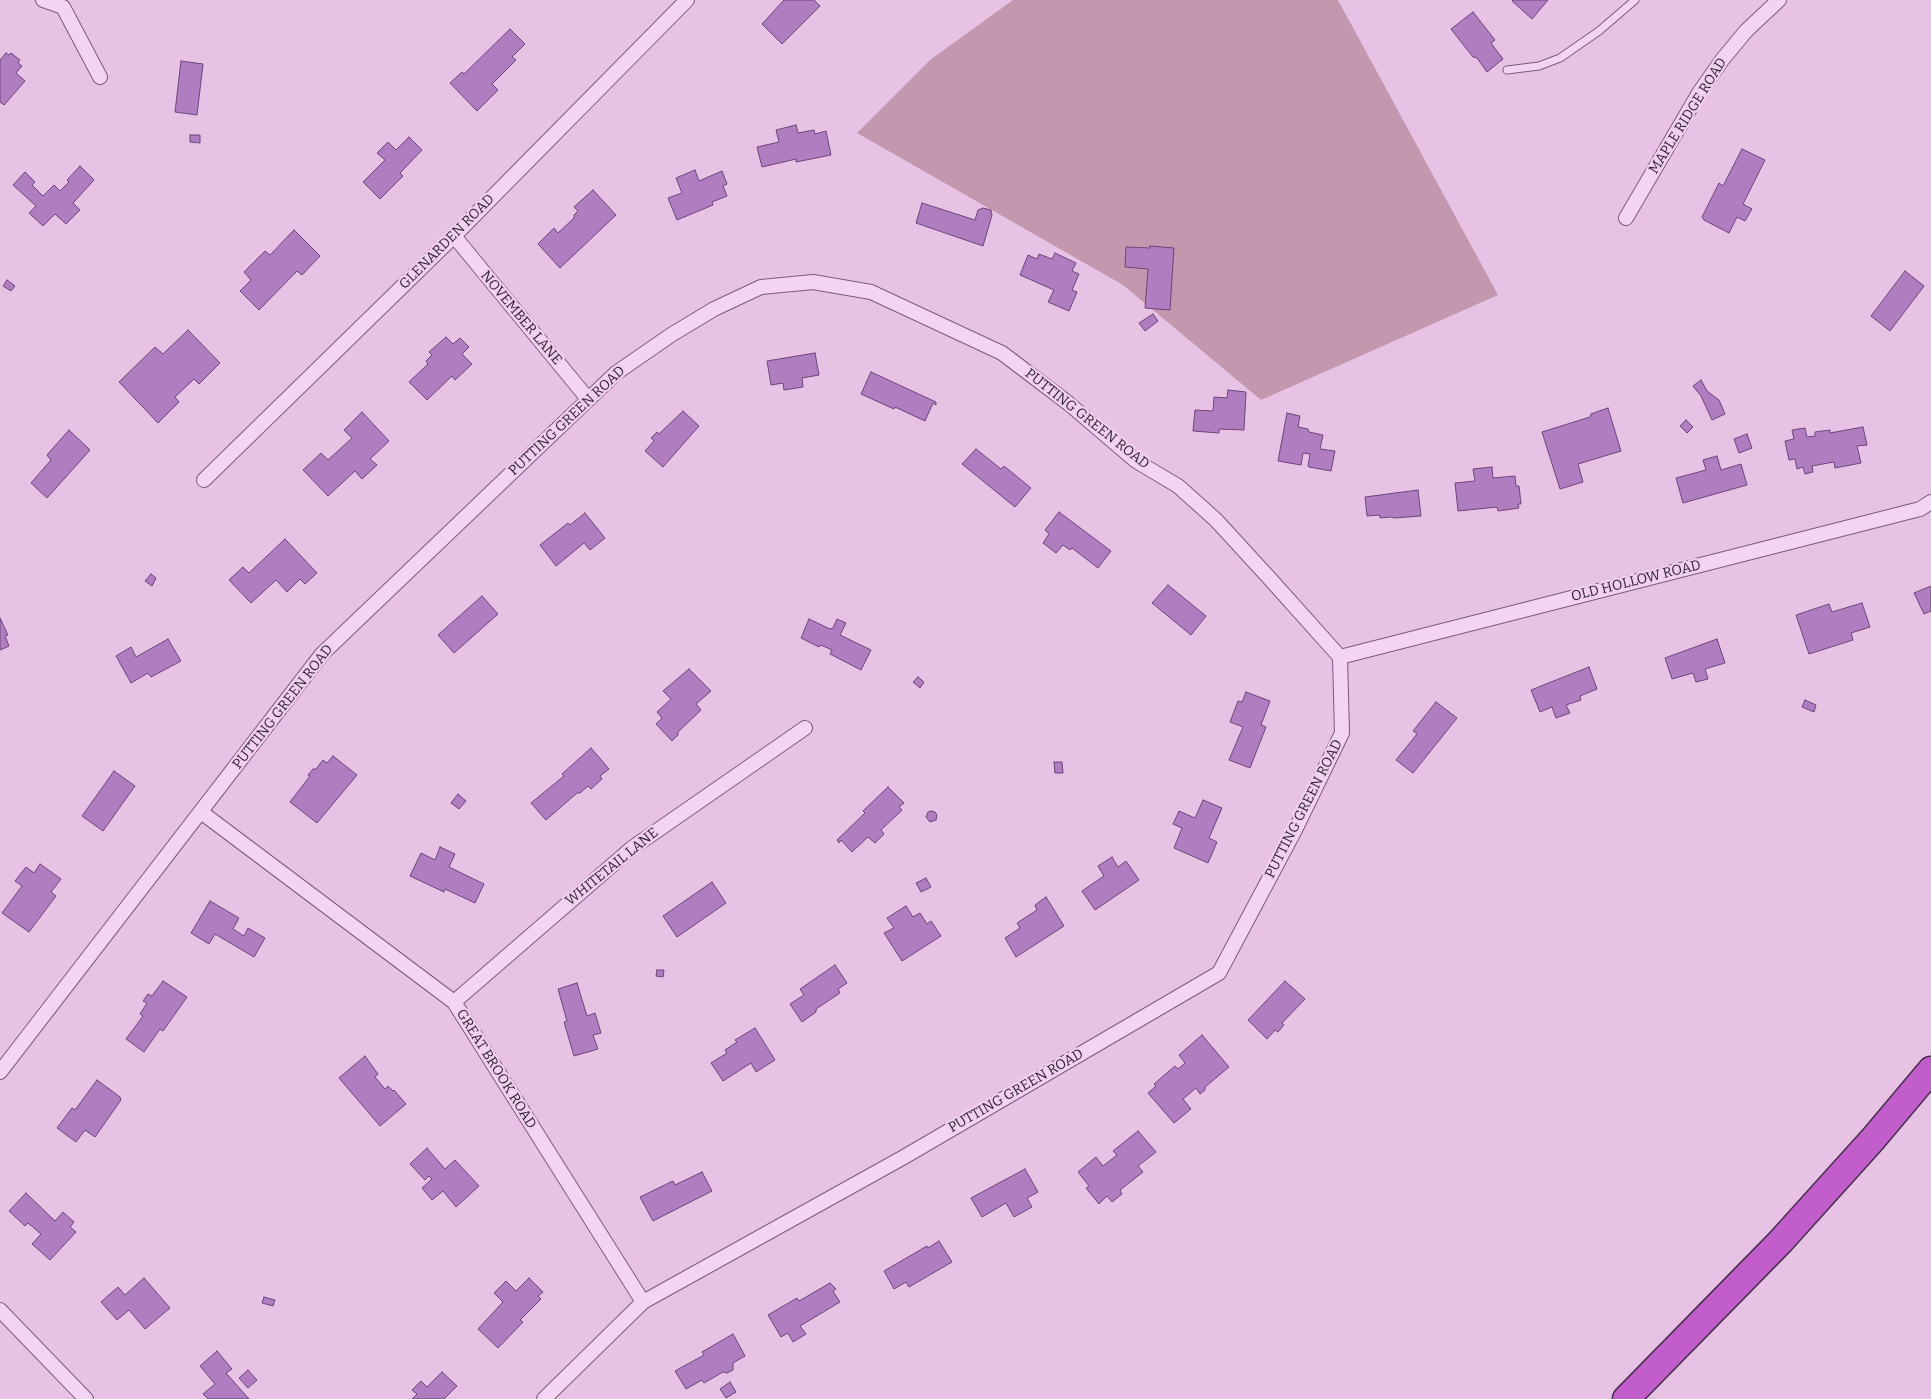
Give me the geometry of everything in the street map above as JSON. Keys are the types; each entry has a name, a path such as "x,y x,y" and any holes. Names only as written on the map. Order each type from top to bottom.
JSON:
{"highway":[{"path":"1626,1399 1780,1242 1848,1167 1931,1070"}],"street":[{"path":"44,0 63,7 100,77"},
{"name":"GLENARDEN ROAD","path":"204,480 454,236 687,0"},
{"name":"MAPLE RIDGE ROAD","path":"1626,218 1699,93 1722,60 1746,30 1779,0"},
{"name":"NOVEMBER LANE","path":"454,236 588,398"},
{"name":"PUTTING GREEN ROAD","path":"0,1072 322,654 616,373 714,309 761,288 813,282 871,292 1002,353 1068,403 1136,461 1178,486 1216,520 1340,657 1342,733 1295,830 1219,973 904,1157 643,1302 544,1399"},
{"name":"OLD HOLLOW ROAD","path":"1340,657 1920,509 1931,502"},
{"name":"WHITETAIL LANE","path":"454,1002 632,848 805,728"},
{"name":"GREAT BROOK ROAD","path":"201,812 454,1002 643,1302"},
{"path":"0,1310 86,1399"}],"lane":[{"path":"1508,70 1539,66 1560,58 1599,31 1623,8 1635,0"}],"shaded area":[{"path":"1013,0 1338,0 1498,295 1261,400 1123,285 857,133 930,60"}],"building":[{"path":"784,0 814,0 820,6 782,44 762,24"},
{"path":"1513,0 1548,0 1532,19"},
{"path":"1473,12 1495,40 1491,43 1503,59 1487,72 1451,29"},
{"path":"510,29 525,44 512,57 516,60 492,84 498,90 477,111 450,83 462,72 464,74"},
{"path":"6,53 9,55 11,53 20,60 18,63 22,66 16,73 25,81 4,105 0,102 0,60"},
{"path":"181,61 203,64 197,115 175,112"},
{"path":"796,125 798,133 814,130 815,134 826,131 831,155 796,162 796,159 762,167 757,147 779,142 776,130"},
{"path":"190,135 200,135 200,143 190,142"},
{"path":"409,137 422,150 400,173 403,176 380,199 363,182 385,160 377,153 388,142 396,150"},
{"path":"1742,149 1765,160 1743,204 1752,209 1745,221 1737,217 1729,233 1704,220 1702,217 1719,183 1723,186"},
{"path":"80,166 94,180 73,203 80,210 66,224 55,214 43,226 29,213 36,206 13,185 25,172 35,182 32,185 43,196 54,185 60,191"},
{"path":"695,170 699,181 722,171 727,184 723,186 727,196 712,202 713,205 677,220 668,198 682,193 676,178"},
{"path":"593,190 616,215 560,268 538,244 554,228 558,233 574,218 578,211 574,207"},
{"path":"922,203 975,220 978,210 983,208 991,210 992,215 983,246 916,223"},
{"path":"294,230 320,256 302,275 297,271 259,310 240,291 251,280 244,272 265,251 270,255"},
{"path":"1150,246 1174,248 1170,310 1145,308 1148,269 1125,267 1126,247 1150,248"},
{"path":"1055,253 1076,263 1072,271 1079,274 1072,290 1077,292 1069,311 1048,302 1054,290 1020,275 1028,255 1037,259 1039,254 1052,259"},
{"path":"1905,271 1924,286 1890,331 1871,316"},
{"path":"7,280 15,286 11,291 3,286"},
{"path":"1153,314 1158,321 1145,331 1139,323"},
{"path":"188,330 220,363 199,384 194,379 175,397 179,402 158,423 119,382 155,347 163,354"},
{"path":"446,337 453,344 460,338 469,347 462,354 472,364 455,380 452,376 427,400 409,382 428,364 426,361 432,355 429,352"},
{"path":"815,353 819,375 802,378 803,387 784,390 783,383 771,385 767,361"},
{"path":"871,372 936,402 936,405 933,403 925,421 861,394"},
{"path":"1701,380 1707,391 1719,400 1725,414 1712,420 1701,396 1693,386"},
{"path":"1228,390 1246,392 1244,430 1219,429 1219,433 1193,431 1195,410 1213,411 1214,397 1227,398"},
{"path":"1608,408 1621,451 1578,464 1583,482 1560,489 1542,432 1590,417 1591,414"},
{"path":"683,411 699,426 663,467 645,451 654,441 651,438 657,432 659,434"},
{"path":"362,412 389,441 370,459 377,465 362,479 355,471 328,496 303,470 321,453 328,460 352,438 344,430"},
{"path":"1287,413 1300,416 1298,427 1323,435 1320,449 1335,451 1331,471 1309,467 1310,454 1303,453 1301,465 1278,461"},
{"path":"1686,420 1693,427 1687,433 1680,426"},
{"path":"1863,427 1867,445 1857,446 1861,463 1835,468 1834,462 1812,466 1813,472 1805,474 1803,467 1797,469 1795,459 1789,460 1785,441 1794,439 1792,430 1805,428 1807,437 1815,436 1815,432 1830,430 1830,433"},
{"path":"69,430 90,450 47,498 31,483 51,460 47,455"},
{"path":"1747,434 1752,448 1739,453 1734,439"},
{"path":"976,449 1001,469 1004,466 1031,488 1015,507 962,464"},
{"path":"1717,456 1721,470 1741,464 1747,485 1683,503 1676,478 1706,470 1703,460"},
{"path":"1492,467 1493,478 1515,476 1516,486 1519,486 1521,504 1518,504 1519,508 1498,511 1497,507 1458,511 1455,483 1475,481 1473,469"},
{"path":"1418,490 1421,516 1380,518 1380,515 1367,516 1365,497"},
{"path":"1059,512 1111,551 1098,568 1072,548 1070,550 1063,545 1056,553 1043,543 1049,534 1045,530"},
{"path":"585,513 605,538 590,550 584,543 556,566 540,545 568,523 570,525"},
{"path":"285,539 317,573 305,584 300,579 287,592 276,580 251,603 229,580 243,567 249,573"},
{"path":"151,574 156,578 152,586 145,581"},
{"path":"1168,585 1206,616 1191,635 1152,603"},
{"path":"1931,586 1931,611 1924,614 1914,593"},
{"path":"482,596 498,614 454,653 438,635"},
{"path":"1862,603 1870,627 1851,633 1853,640 1809,654 1796,615 1829,604 1832,612"},
{"path":"0,618 8,635 5,636 9,646 0,650"},
{"path":"809,619 830,629 833,628 837,619 846,623 840,635 871,650 861,670 830,654 832,650 821,645 819,647 801,638"},
{"path":"168,639 181,661 151,677 148,673 131,683 116,656 131,647 136,657"},
{"path":"1717,639 1725,663 1705,669 1708,679 1696,682 1693,673 1672,679 1665,658"},
{"path":"1589,667 1597,689 1580,696 1581,700 1566,705 1570,713 1556,718 1552,707 1540,712 1531,690"},
{"path":"689,669 711,691 696,704 701,710 678,732 678,735 672,741 656,724 662,718 657,712 671,699 663,691"},
{"path":"918,677 924,682 920,688 913,682"},
{"path":"1246,692 1270,701 1261,725 1266,727 1250,768 1229,760 1243,727 1230,722 1238,701 1242,702"},
{"path":"1805,700 1816,705 1814,712 1802,707"},
{"path":"1436,702 1457,718 1413,773 1396,760 1417,734 1413,731"},
{"path":"591,748 609,769 600,776 602,779 591,789 588,786 580,793 577,793 546,820 531,803 564,776 562,774"},
{"path":"333,756 357,775 317,823 290,802 310,776 308,775 313,769 316,769 323,760 327,763"},
{"path":"1054,762 1062,762 1063,773 1055,773"},
{"path":"114,771 135,786 103,831 82,816"},
{"path":"888,787 904,803 899,807 902,810 881,830 884,834 875,843 868,837 852,852 841,840 839,843 837,840"},
{"path":"458,794 466,801 459,809 451,803"},
{"path":"1203,800 1222,808 1209,838 1217,842 1208,863 1174,848 1182,828 1173,824 1179,811 1195,818"},
{"path":"931,811 937,815 936,820 930,822 926,817 928,812"},
{"path":"440,847 455,854 449,867 484,884 475,903 445,889 444,892 410,876 421,853 435,860"},
{"path":"1112,857 1118,867 1126,861 1139,880 1095,910 1082,891 1104,876 1098,866"},
{"path":"40,864 61,879 51,892 56,896 29,932 2,913 22,886 15,881 26,867 34,873"},
{"path":"926,878 931,887 921,892 916,883"},
{"path":"712,882 726,903 677,937 663,916"},
{"path":"1046,897 1064,926 1016,957 1005,938 1020,928 1017,923 1037,910 1035,905"},
{"path":"210,901 239,918 233,929 244,936 248,928 265,938 254,957 215,934 209,944 191,933"},
{"path":"906,906 913,917 920,913 927,924 931,921 941,936 902,961 884,933 894,928 887,918"},
{"path":"835,965 847,983 838,989 840,993 816,1009 816,1012 802,1022 790,1004 804,995 800,989"},
{"path":"657,970 664,970 663,977 656,976"},
{"path":"163,981 187,997 163,1031 160,1029 144,1052 126,1039 143,1016 140,1014 147,1003 143,1001 148,994 152,996"},
{"path":"1285,981 1305,999 1282,1023 1284,1025 1278,1032 1275,1030 1267,1039 1248,1020"},
{"path":"577,983 587,1016 595,1013 601,1033 593,1035 598,1049 574,1056 564,1022 567,1021 558,989"},
{"path":"755,1028 775,1060 756,1072 751,1063 723,1081 711,1063 727,1053 725,1050 737,1042 735,1040"},
{"path":"1202,1035 1229,1067 1205,1087 1205,1090 1200,1094 1196,1088 1183,1099 1191,1109 1174,1123 1148,1093 1156,1086 1154,1084 1175,1066 1178,1069 1185,1063 1179,1055"},
{"path":"365,1056 378,1074 375,1077 385,1089 388,1086 394,1090 406,1104 380,1126 339,1078"},
{"path":"97,1080 120,1097 121,1100 95,1137 85,1130 76,1142 57,1128 72,1108 75,1110"},
{"path":"1138,1131 1156,1152 1138,1166 1143,1172 1120,1190 1122,1194 1112,1202 1107,1196 1099,1204 1086,1188 1089,1186 1078,1172 1096,1157 1103,1166 1117,1155 1113,1151"},
{"path":"427,1148 445,1169 455,1160 479,1186 456,1207 443,1191 432,1200 422,1188 432,1179 429,1176 425,1180 410,1164"},
{"path":"1025,1169 1038,1192 1027,1198 1032,1207 1014,1217 1006,1203 982,1217 971,1198"},
{"path":"702,1172 712,1191 653,1221 640,1197 673,1181 675,1185"},
{"path":"26,1193 55,1221 63,1212 74,1222 70,1227 76,1232 50,1260 32,1244 41,1234 28,1223 25,1226 9,1211"},
{"path":"939,1241 952,1262 909,1287 906,1282 894,1289 884,1271"},
{"path":"144,1278 170,1308 145,1329 129,1310 117,1320 101,1302 118,1287 125,1295"},
{"path":"529,1278 543,1292 538,1296 541,1299 520,1320 523,1322 498,1348 478,1329 503,1302 494,1293 506,1281 516,1291"},
{"path":"830,1283 836,1289 833,1291 840,1302 800,1326 806,1334 793,1342 788,1333 781,1337 768,1315 797,1298 799,1301"},
{"path":"264,1297 275,1300 273,1306 262,1303"},
{"path":"733,1334 745,1356 733,1363 733,1370 727,1373 723,1372 704,1383 702,1380 686,1389 675,1371 704,1355 702,1352"},
{"path":"217,1351 232,1369 226,1373 249,1399 208,1399 203,1394 215,1384 200,1366"},
{"path":"248,1370 257,1380 248,1388 239,1378"},
{"path":"442,1372 457,1386 444,1399 412,1399 417,1394 412,1390 421,1381 427,1387"},
{"path":"730,1382 736,1392 726,1398 720,1389"}]}
